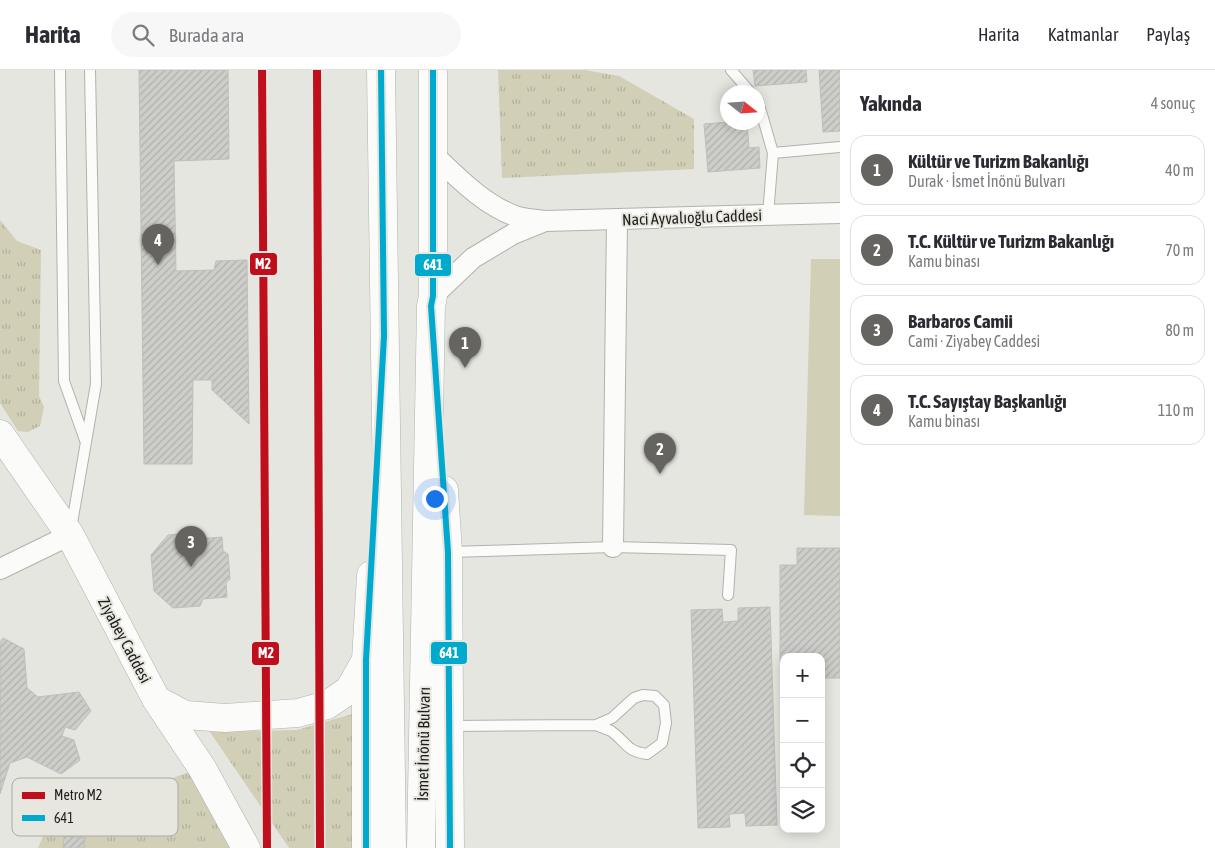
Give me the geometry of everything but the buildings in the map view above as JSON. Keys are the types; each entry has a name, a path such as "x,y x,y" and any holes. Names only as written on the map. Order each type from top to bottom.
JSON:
{"main road":[{"name":"İsmet İnönü Bulvarı","path":"381,70 392,848"},
{"name":"İsmet İnönü Bulvarı","path":"421,848 432,301 433,70"},
{"path":"432,301 448,552 450,848"},
{"path":"366,848 366,660 384,336"},
{"name":"Ziyabey Caddesi","path":"0,434 70,535 156,699 202,768 246,844"},
{"path":"156,699 185,715 226,718 298,713 327,705 349,690 366,660"}],"street":[{"name":"Naci Ayvalıoğlu Caddesi","path":"434,155 458,178 499,209 520,217 545,221 840,213"},
{"path":"613,547 617,219"},
{"name":"Naci Ayvalıoğlu Caddesi","path":"432,301 474,258 513,234 545,221"},
{"path":"0,569 70,535"}],"lane":[{"path":"60,70 64,381 86,442"},
{"path":"70,535 96,384 90,70"},
{"path":"731,70 744,85"},
{"path":"765,125 773,153 768,215"},
{"path":"773,153 840,147"},
{"path":"448,552 613,547 731,550 728,595"},
{"path":"448,726 596,725 612,718 634,698 643,694 655,696 664,705 666,723 662,743 648,754 636,752 610,731 596,725"}],"green space":[{"path":"498,70 585,70 619,76 694,119 694,169 502,178"},
{"path":"0,220 17,241 41,250 39,396 44,407 40,426 28,432 18,431 0,403"},
{"path":"811,259 840,259 840,516 804,515"},
{"path":"356,713 354,848 289,848 210,732 297,730"},
{"path":"202,768 258,848 84,848 84,838 65,836 178,836 178,778 172,778"},
{"path":"43,836 65,836 63,848 38,848"}],"metro line":[{"name":"M2","path":"262,70 267,848"},
{"name":"M2","path":"317,70 320,848"}],"transit line":[{"name":"641","path":"366,848 366,660 384,336 381,70"},
{"name":"641","path":"433,70 433,296 431,306 448,552 450,848"}],"place":[{"name":"T.C. Sayıştay Başkanlığı","path":"158,265"},
{"name":"Kültür ve Turizm Bakanlığı","path":"465,368"},
{"name":"T.C. Kültür ve Turizm Bakanlığı","path":"660,474"},
{"name":"Barbaros Camii","path":"191,567"}]}
